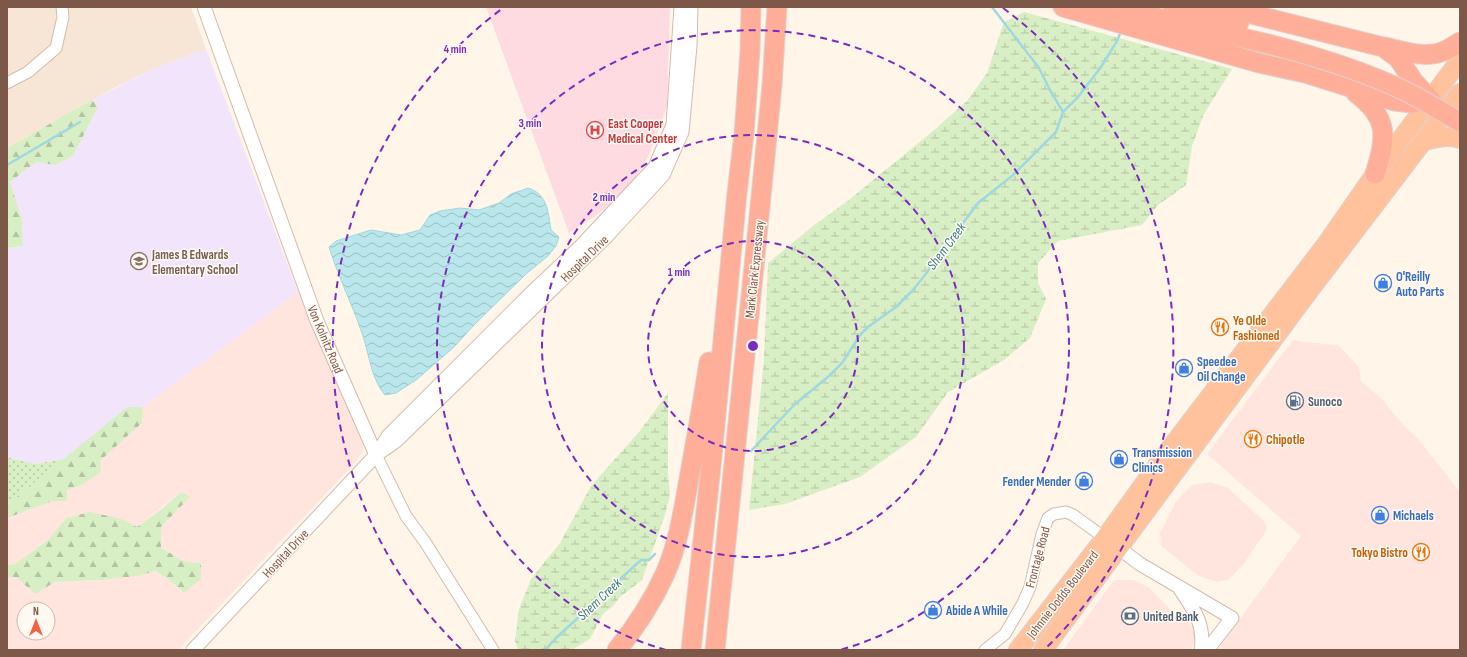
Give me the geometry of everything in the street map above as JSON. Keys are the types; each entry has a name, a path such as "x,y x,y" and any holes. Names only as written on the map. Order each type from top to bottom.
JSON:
{"highway":[{"name":"Mark Clark Expressway","path":"691,650 712,457 736,193 744,134 751,7"},
{"name":"Mark Clark Expressway","path":"715,650 758,235 777,7"},
{"path":"1063,7 1259,63 1305,73 1350,89 1402,103 1431,100"},
{"path":"1112,7 1270,37"},
{"path":"1173,7 1270,37 1306,54 1348,68 1457,111"},
{"path":"1223,7 1411,53 1432,54 1444,51 1460,42"},
{"path":"1383,47 1398,58 1414,82 1431,100 1457,111"},
{"path":"1112,543 1156,467 1327,243 1375,174 1460,60"},
{"path":"1350,89 1366,100 1375,111 1384,129 1381,156 1375,174"},
{"path":"1460,93 1457,111 1460,127"},
{"path":"1112,543 1306,295 1422,142 1457,111"},
{"path":"1422,142 1446,136 1460,139"},
{"path":"616,650 634,627 657,589 664,575 678,537 720,304 736,193"},
{"name":"Johnnie Dodds Boulevard","path":"1018,650 1112,543"},
{"name":"Johnnie Dodds Boulevard","path":"1043,650 1112,543"}],"street":[{"path":"7,83 28,72 56,48 64,16 62,7"},
{"name":"Von Kolnitz Road","path":"204,7 318,321 376,455 406,516 425,542 493,650"},
{"name":"Hospital Drive","path":"193,650 376,455 388,436 528,296 582,246 655,167 673,125 681,7"},
{"name":"Hospital Drive","path":"376,455 396,441 596,246 663,175 682,132 690,46 691,7"},
{"name":"Frontage Road","path":"985,650 1005,634 1023,603 1030,587 1042,534 1048,518 1054,514 1066,512 1073,514 1112,543"},
{"path":"1112,543 1140,564 1232,618 1207,650"},
{"path":"1178,586 1193,608 1199,620 1202,630 1201,650"}],"shaded area":[{"path":"7,7 191,7 206,49 155,68 112,89 7,148"},
{"name":"East Cooper Medical Center","path":"486,7 670,7 667,106 649,155 632,184 601,212 569,233"},
{"path":"206,49 298,292 143,407 127,407 64,459 35,464 7,457 7,248 23,246 22,220 9,182 36,162 55,165 73,156 98,107 92,100 155,68"},
{"path":"298,292 303,298 363,436 363,452 350,468 178,650 7,650 7,578 16,577 35,594 55,582 101,580 137,576 156,571 168,579 183,593 201,563 186,562 161,548 161,527 190,497 181,492 137,527 122,519 66,518 48,540 15,564 7,565 7,518 53,501 66,501 67,490 80,486 100,461 142,423 143,407"},
{"path":"1293,340 1338,345 1359,367 1361,381 1381,398 1404,426 1419,440 1460,492 1460,650 1217,650 1301,536 1207,454"},
{"path":"1211,482 1228,488 1265,522 1267,530 1242,566 1228,580 1217,582 1199,576 1161,546 1160,533 1175,503 1192,485"},
{"path":"1114,580 1133,580 1148,587 1171,610 1190,624 1196,637 1191,650 1063,650"}],"green space":[{"path":"1024,12 1232,69 1204,114 1192,146 1186,185 1158,205 1142,225 1058,241 1038,263 1038,283 1046,299 1030,338 1004,360 948,392 916,437 860,477 785,504 749,510 764,358 768,263 813,226 849,200 967,101 987,73 1004,22"},
{"path":"92,100 98,107 73,156 55,165 36,162 10,182 22,220 23,246 7,248 7,148"},
{"path":"668,393 668,473 670,495 665,515 642,580 620,597 613,606 603,614 590,639 572,650 518,650 515,641 519,609 531,579 560,543 591,486 639,432"},
{"path":"127,407 143,407 142,423 100,461 101,472 80,486 67,490 67,501 53,501 7,518 7,505"},
{"path":"7,457 35,464 64,459 7,505"},
{"path":"181,492 190,497 161,527 161,548 186,562 201,563 201,579 184,593 156,571 137,576 101,580 55,582 35,594 16,577 7,578 7,565 15,564 48,540 66,518 90,512 122,519 137,527"}],"water":[{"path":"528,188 540,195 546,205 551,230 559,237 556,246 548,256 526,274 475,324 453,348 416,380 396,393 385,395 380,389 373,374 362,333 329,247 336,241 371,230 401,235 420,230 430,215 440,211 460,208 479,210 499,203 511,194"}],"waterway":[{"path":"992,7 1039,68 1063,112"},
{"name":"Shem Creek","path":"751,451 794,405 829,376 842,363 860,335 868,327 896,307 913,290 979,202 1012,176 1056,132 1063,112 1078,97 1101,67 1117,41 1121,31"},
{"path":"7,165 80,122"},
{"name":"Shem Creek","path":"545,650 556,638 641,560 649,560 655,554"}],"place":[{"name":"East Cooper Medical Center","path":"595,130"},
{"name":"James B Edwards Elementary School","path":"139,261"},
{"name":"O'Reilly Auto Parts","path":"1383,283"},
{"name":"Ye Olde Fashioned","path":"1220,327"},
{"name":"Speedee Oil Change","path":"1184,368"},
{"name":"Sunoco","path":"1295,401"},
{"name":"Chipotle","path":"1253,439"},
{"name":"Transmission Clinics","path":"1119,459"},
{"name":"Fender Mender","path":"1084,481"},
{"name":"Michaels","path":"1380,515"},
{"name":"Tokyo Bistro","path":"1421,552"},
{"name":"Abide A While","path":"933,610"},
{"name":"United Bank","path":"1130,616"}]}
